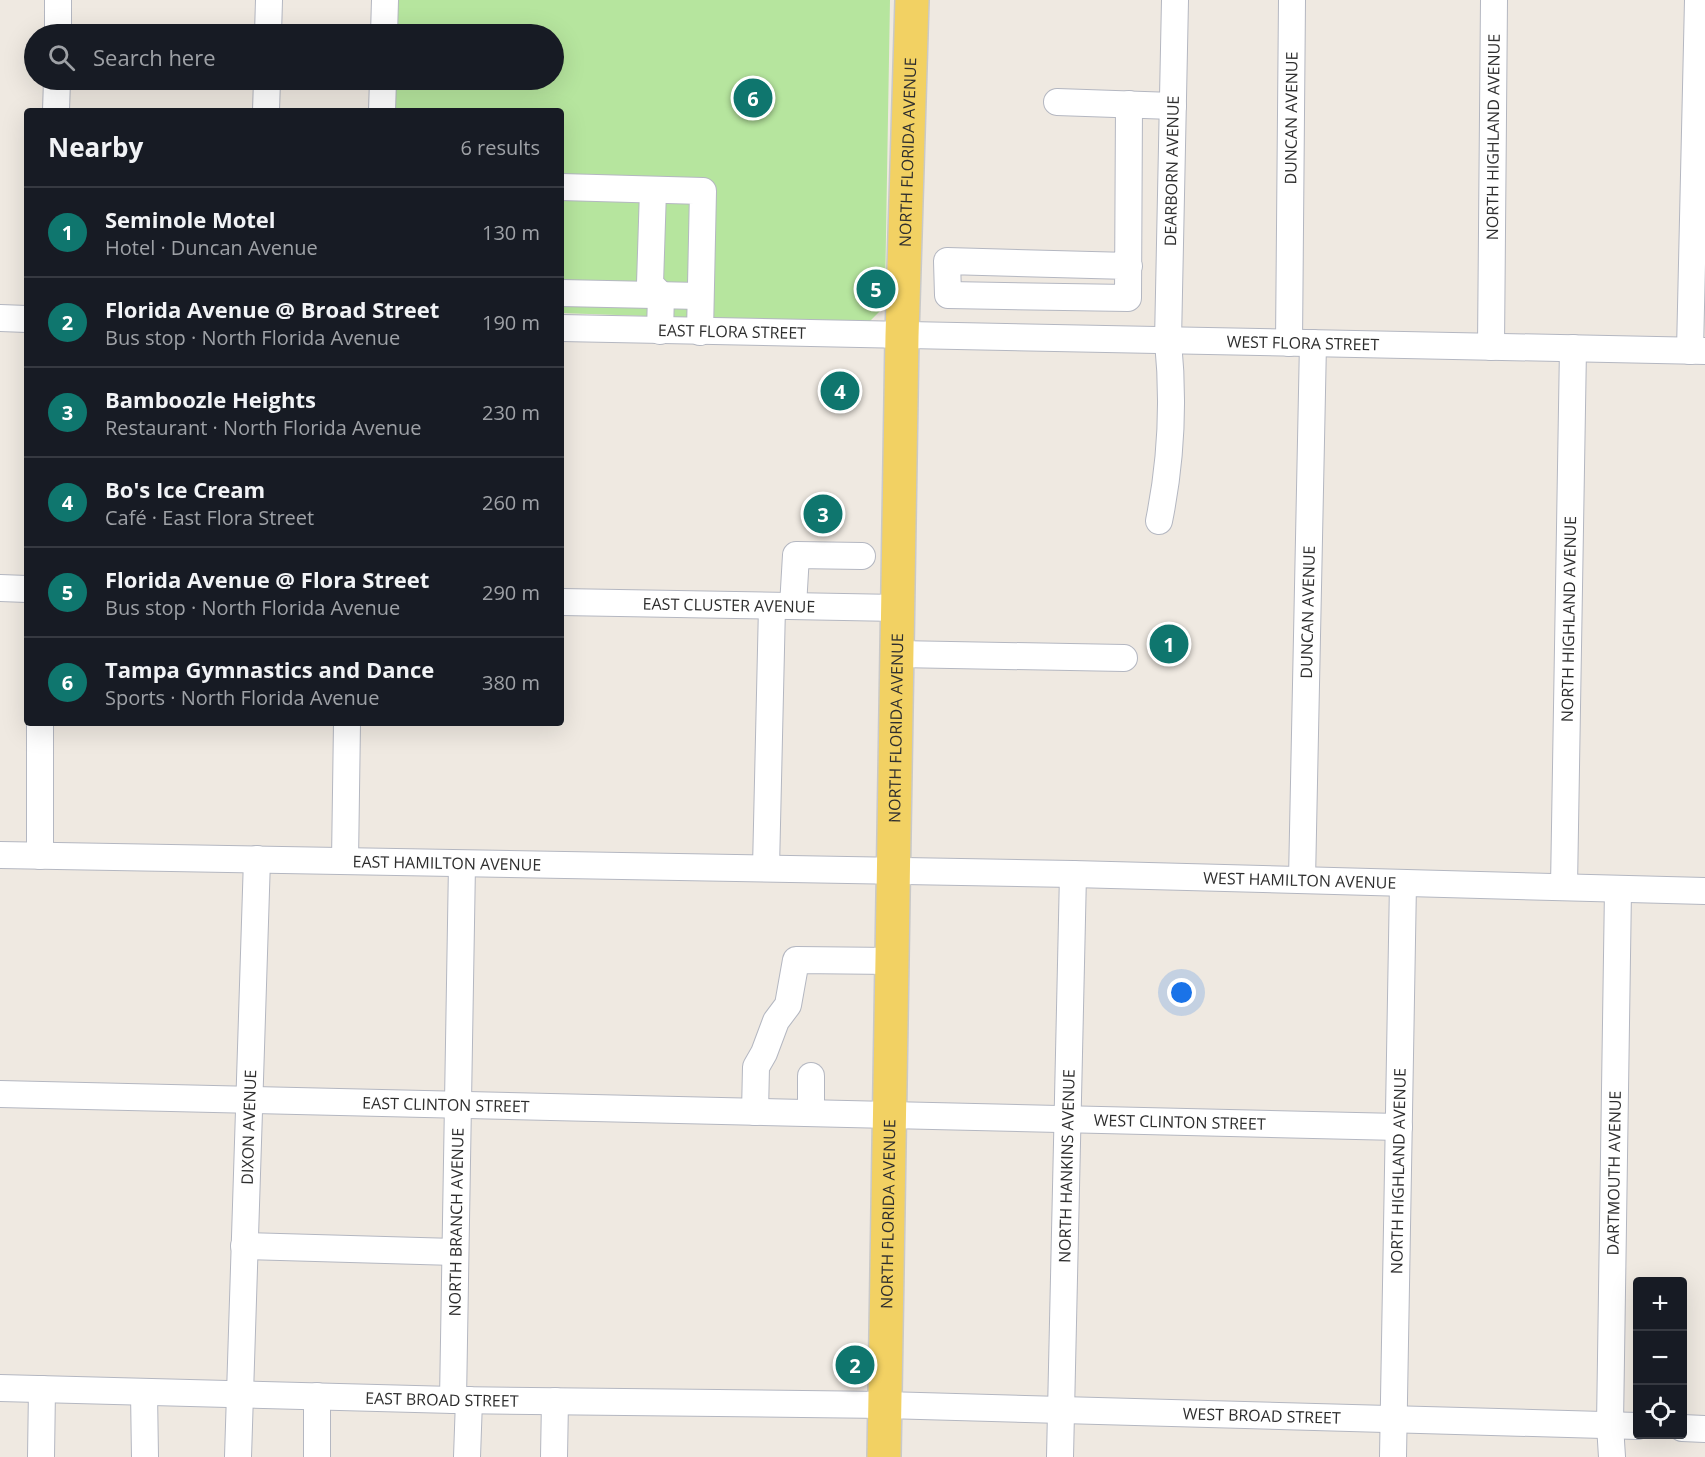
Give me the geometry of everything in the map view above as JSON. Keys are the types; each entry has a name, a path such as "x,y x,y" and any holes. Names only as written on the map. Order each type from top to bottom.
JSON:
{"main road":[{"name":"NORTH FLORIDA AVENUE","path":"884,1457 902,336 912,0"}],"street":[{"path":"58,0 58,24"},
{"path":"268,0 268,24"},
{"path":"384,24 385,0"},
{"name":"DEARBORN AVENUE","path":"1158,521 1167,482 1170,431 1171,377 1168,341 1175,0"},
{"name":"DUNCAN AVENUE","path":"1292,0 1301,343 1302,880"},
{"name":"NORTH HIGHLAND AVENUE","path":"1491,347 1494,0"},
{"path":"1698,0 1698,351"},
{"path":"56,108 57,90"},
{"path":"266,108 267,90"},
{"path":"382,108 383,90"},
{"path":"1057,102 1173,105"},
{"path":"1129,104 1128,274 1128,298 948,295 947,261 1128,274 1169,282"},
{"path":"564,187 703,191 700,332"},
{"path":"653,190 650,284 661,295 660,331"},
{"path":"564,293 700,296"},
{"path":"586,329 587,293"},
{"path":"1074,339 1076,298"},
{"path":"0,318 24,319"},
{"name":"EAST FLORA STREET","path":"564,328 902,336"},
{"name":"WEST FLORA STREET","path":"902,336 1698,351"},
{"name":"NORTH HIGHLAND AVENUE","path":"1564,887 1573,348"},
{"path":"766,868 783,606 796,555 862,556"},
{"path":"0,588 24,589"},
{"name":"EAST CLUSTER AVENUE","path":"564,602 897,608"},
{"path":"897,654 1124,658"},
{"path":"40,726 40,855"},
{"path":"345,861 347,726"},
{"name":"EAST HAMILTON AVENUE","path":"0,855 894,871"},
{"name":"DIXON AVENUE","path":"238,1457 257,859"},
{"name":"NORTH BRANCH AVENUE","path":"462,864 455,1252 461,1400 467,1457"},
{"name":"WEST HAMILTON AVENUE","path":"894,871 1705,891"},
{"name":"NORTH HANKINS AVENUE","path":"1060,1457 1073,874"},
{"name":"NORTH HIGHLAND AVENUE","path":"1393,1457 1403,883"},
{"name":"DARTMOUTH AVENUE","path":"1612,1457 1610,1425 1618,889"},
{"path":"755,1112 756,1067 776,1021 788,1005 796,960 893,961"},
{"path":"811,1076 811,1113"},
{"name":"EAST CLINTON STREET","path":"0,1094 891,1115"},
{"name":"WEST CLINTON STREET","path":"891,1115 1399,1127"},
{"path":"244,1246 455,1252"},
{"name":"EAST BROAD STREET","path":"0,1388 461,1400 885,1405"},
{"path":"41,1457 42,1389"},
{"path":"144,1392 145,1457"},
{"path":"317,1396 317,1456"},
{"path":"554,1457 555,1401"},
{"name":"WEST BROAD STREET","path":"885,1405 1633,1426"},
{"path":"1687,1428 1705,1429"},
{"path":"306,1457 331,1457"}],"green space":[{"path":"373,0 890,0 885,294 881,310 867,324 564,313 564,108 370,108 371,90 564,90 564,24 372,24"}],"place":[{"name":"Tampa Gymnastics and Dance","path":"753,98"},
{"name":"Florida Avenue @ Flora Street","path":"876,289"},
{"name":"Bo's Ice Cream","path":"840,391"},
{"name":"Bamboozle Heights","path":"823,514"},
{"name":"Seminole Motel","path":"1169,644"},
{"name":"Florida Avenue @ Broad Street","path":"855,1365"}]}
